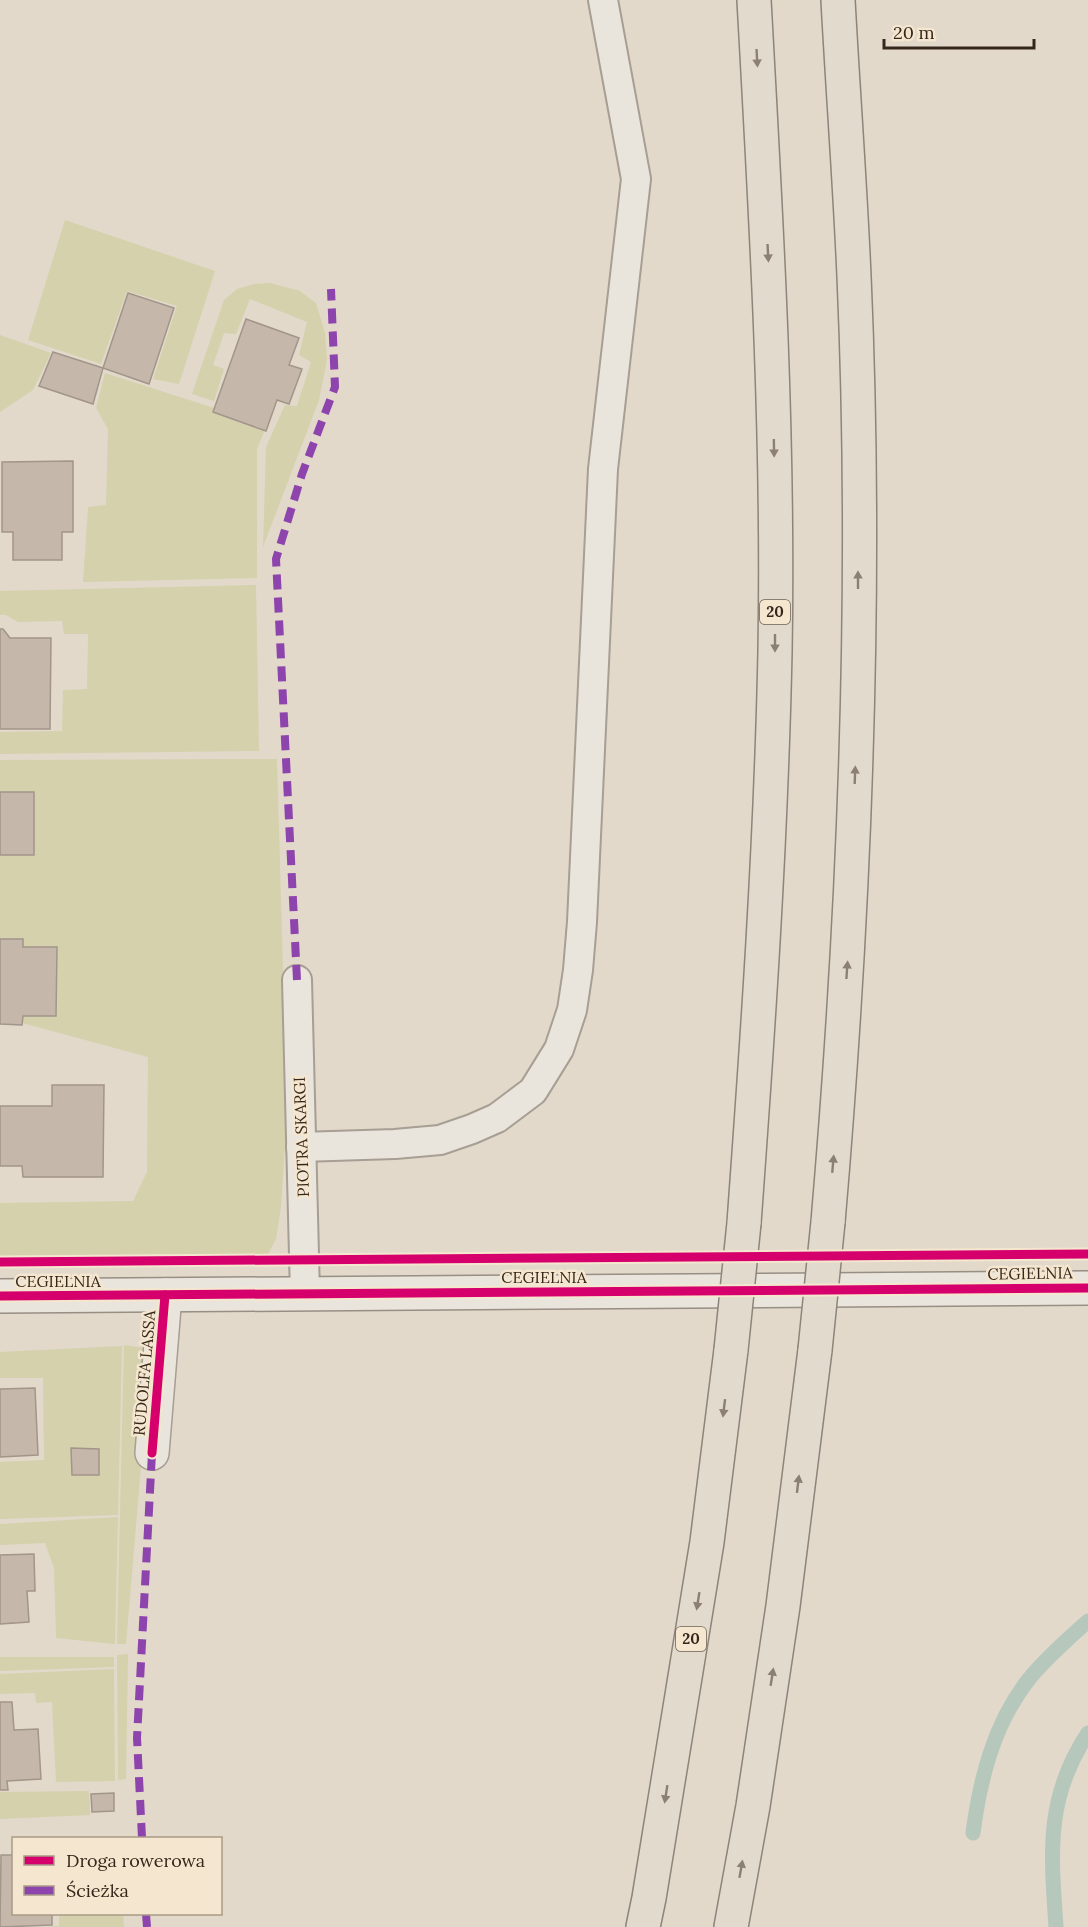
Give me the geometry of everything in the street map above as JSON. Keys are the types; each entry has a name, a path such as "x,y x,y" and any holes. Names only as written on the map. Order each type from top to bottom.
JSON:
{"main road":[{"name":"20","path":"643,1927 707,1542 731,1350 744,1223 769,854 775,650 773,387 754,0"},
{"path":"731,1927 753,1806 783,1606 815,1350 828,1222 848,959 856,750 859,503 854,276 838,0"}],"street":[{"name":"CEGIELNIA","path":"0,1296 1088,1288"},
{"name":"RUDOLFA LASSA","path":"152,1453 165,1295"}],"lane":[{"path":"301,1147 440,1140 497,1118 533,1090 559,1049 572,1010 582,922 603,469 636,178 603,0"},
{"name":"PIOTRA SKARGI","path":"297,980 305,1293"}],"shaded area":[{"path":"65,220 215,271 179,384 153,379 177,306 127,291 101,364 28,340"},
{"path":"270,283 300,291 316,303 325,333 327,360 319,400 263,547 266,447 285,405 297,406 311,362 299,355 307,322 250,299 236,334 224,333 213,365 224,369 214,401 192,394 224,300 237,289 254,284"},
{"path":"0,335 51,353 33,390 0,412"},
{"path":"105,373 267,425 257,449 257,578 83,582 88,507 106,505 108,429 96,408"},
{"path":"256,585 259,751 0,754 0,732 62,731 63,690 87,689 88,634 64,634 62,621 18,622 6,615 0,615 0,591"},
{"path":"277,759 287,1113 281,1207 276,1239 267,1256 0,1257 0,1203 133,1201 147,1172 148,1057 0,1017 0,760"},
{"path":"124,1345 151,1349 126,1644 117,1644"},
{"path":"122,1346 118,1515 0,1519 0,1462 44,1460 43,1378 0,1378 0,1352"},
{"path":"118,1517 115,1644 56,1638 54,1568 45,1543 0,1545 0,1524"},
{"path":"128,1654 126,1779 118,1780 117,1655"},
{"path":"0,1657 114,1657 114,1667 0,1671"},
{"path":"114,1669 115,1781 56,1782 52,1702 36,1703 35,1693 0,1694 0,1674"},
{"path":"89,1791 90,1815 0,1819 0,1792"},
{"path":"59,1915 123,1915 124,1927 46,1927 59,1926"}],"building":[{"path":"128,293 174,308 149,384 103,368"},
{"path":"246,319 299,338 289,365 302,369 289,404 277,400 266,431 213,412"},
{"path":"53,352 103,368 93,404 39,386"},
{"path":"73,461 73,532 62,532 62,560 13,560 13,532 2,532 2,462"},
{"path":"0,629 3,629 10,638 51,638 50,729 0,729"},
{"path":"0,792 34,792 34,855 0,855"},
{"path":"0,939 23,939 23,947 57,947 56,1016 23,1016 22,1025 0,1024"},
{"path":"52,1085 104,1085 103,1177 23,1177 22,1166 0,1166 0,1106 52,1106"},
{"path":"35,1388 38,1455 0,1457 0,1389"},
{"path":"71,1448 99,1449 99,1475 72,1475"},
{"path":"34,1554 35,1591 27,1591 29,1622 0,1624 0,1555"},
{"path":"0,1702 12,1702 14,1730 38,1729 41,1779 7,1781 8,1790 0,1790"},
{"path":"114,1793 114,1811 92,1812 91,1794"},
{"path":"1,1855 12,1855 12,1915 52,1915 52,1925 0,1927"}],"waterway":[{"path":"973,1833 990,1752 1006,1714 1036,1671 1088,1621"},
{"path":"1056,1927 1053,1875 1054,1827 1064,1780 1088,1733"}],"marked path":[{"path":"297,980 276,559 302,474 335,387 331,289"},
{"path":"142,1837 137,1738 152,1453"},
{"path":"146,1915 147,1927"}],"cycle path":[{"path":"0,1262 1088,1254"},
{"path":"0,1296 1088,1288"},
{"path":"152,1453 165,1295"}]}
